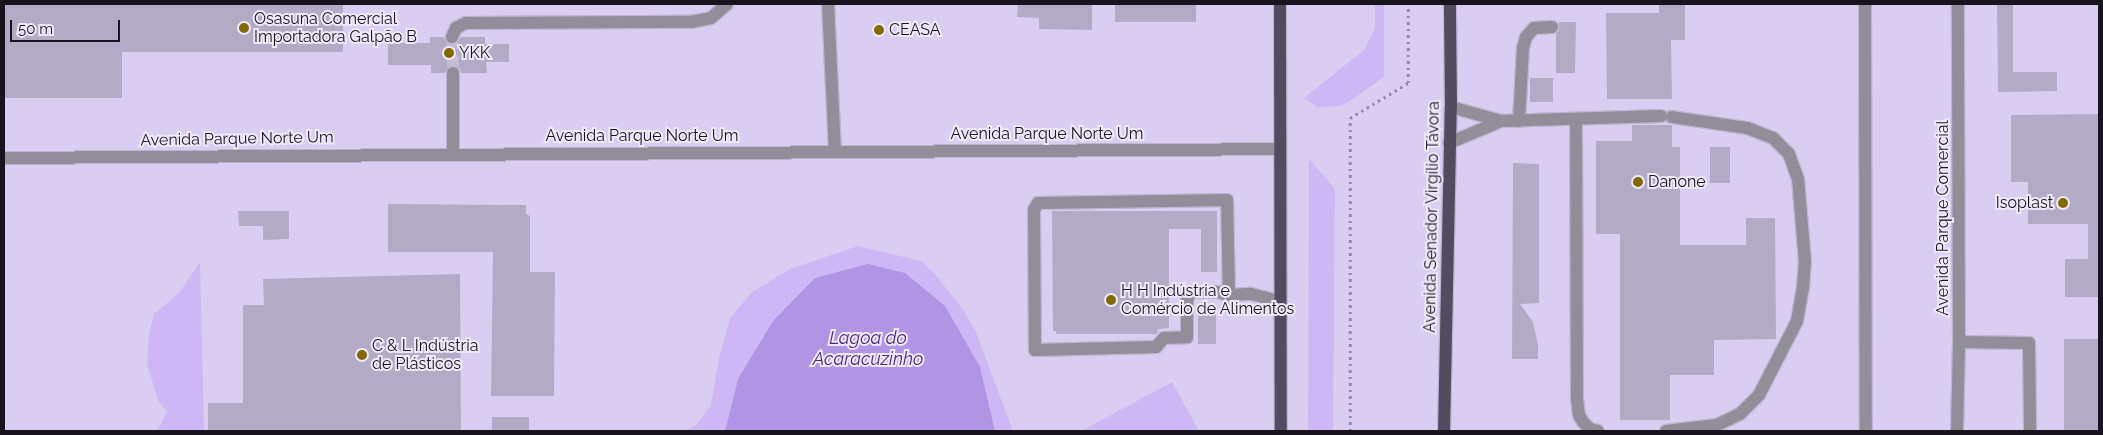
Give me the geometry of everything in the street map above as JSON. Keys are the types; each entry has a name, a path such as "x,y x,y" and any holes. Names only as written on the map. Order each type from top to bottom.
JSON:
{"main road":[{"path":"1280,4 1281,431"},
{"name":"Avenida Senador Virgílio Távora","path":"1444,431 1451,107 1450,4"}],"street":[{"path":"452,37 456,28 466,23 691,22 711,18 727,4"},
{"path":"828,4 835,151"},
{"path":"1864,4 1866,431"},
{"name":"Avenida Parque Comercial","path":"1957,431 1960,342 1958,4"},
{"path":"1519,121 1522,66 1526,37 1534,28 1552,27"},
{"path":"453,73 453,154"},
{"path":"1451,107 1501,121 1666,116 1747,128 1773,138 1789,154 1798,179 1805,262 1803,288 1797,321 1759,395 1740,414 1717,425 1666,431"},
{"path":"1576,119 1577,399 1579,415 1583,422 1590,429 1598,431"},
{"path":"1450,142 1481,132 1501,121"},
{"name":"Avenida Parque Norte Um","path":"4,158 1280,148"},
{"path":"1229,295 1227,200 1038,203 1034,210 1035,350 1156,347 1164,338 1187,337 1187,301 1190,292 1217,292 1229,295 1250,294 1280,301"},
{"path":"1960,342 2029,343 2030,431"}],"path":[{"path":"1350,431 1350,118 1408,83 1408,4"}],"shaded area":[{"path":"4,4 2099,4 2099,431 4,431"},
{"path":"1375,4 1384,4 1384,77 1350,101 1339,106 1317,107 1304,98 1364,50 1375,28"},
{"path":"1309,159 1335,189 1333,431 1308,431"},
{"path":"858,246 921,261 934,273 962,308 975,330 1013,431 995,431 980,367 738,379 725,431 686,431 696,425 711,405 719,358 730,318 752,292 790,269"},
{"path":"200,262 204,431 157,431 167,412 158,400 147,364 149,334 154,314 179,293"},
{"path":"1172,382 1199,431 1081,431"}],"water":[{"name":"Lagoa do Acaracuzinho","path":"868,264 905,273 945,306 980,367 995,431 725,431 738,379 773,321 815,278"}],"building":[{"path":"4,4 343,4 343,52 122,52 122,98 4,98"},
{"path":"1018,4 1092,4 1092,30 1039,29 1039,18 1017,17"},
{"path":"1115,4 1196,4 1196,22 1115,22"},
{"path":"1659,4 1685,4 1685,40 1671,40 1672,99 1607,99 1606,13 1659,13"},
{"path":"1997,4 2013,4 2013,72 2057,72 2057,91 1998,92"},
{"path":"1559,22 1576,22 1575,73 1556,73 1556,34 1559,30"},
{"name":"YKK","path":"430,37 444,37 446,42 452,45 457,43 461,37 485,37 485,44 509,44 509,62 486,62 487,73 461,73 460,69 453,65 449,66 445,73 431,73 431,65 388,65 388,43 430,43"},
{"path":"1530,78 1553,78 1553,102 1530,102"},
{"name":"Isoplast","path":"2099,114 2099,297 2065,297 2065,259 2088,259 2088,224 2028,224 2028,182 2011,182 2011,115"},
{"name":"Danone","path":"1632,125 1672,125 1672,147 1680,147 1680,245 1746,245 1746,218 1775,218 1776,339 1714,340 1714,375 1670,375 1670,420 1620,420 1620,234 1596,234 1596,141 1632,141"},
{"path":"1710,147 1730,147 1730,183 1710,183"},
{"path":"1513,163 1539,164 1539,303 1520,304 1533,322 1538,345 1538,359 1512,359"},
{"path":"388,204 526,205 526,214 530,216 530,272 555,272 554,396 491,396 493,252 388,252"},
{"path":"238,211 289,211 289,239 263,240 263,226 239,226"},
{"name":"H H Indústria e Comércio de Alimentos","path":"1052,211 1217,211 1217,272 1201,272 1201,229 1169,229 1169,328 1158,329 1157,334 1056,334 1056,331 1053,331"},
{"name":"C & L Indústria de Plásticos","path":"460,274 461,431 208,431 208,403 243,403 243,305 264,305 263,279"},
{"name":"H H Indústria e Comércio de Alimentos","path":"1198,312 1216,312 1216,344 1198,344"},
{"path":"2064,339 2099,339 2099,431 2064,431"},
{"name":"C & L Indústria de Plásticos","path":"492,417 529,417 529,431 492,431"}],"tunnel":[{"path":"452,37 453,73"}],"place":[{"name":"Osasuna Comercial Importadora Galpão B","path":"244,28"},
{"name":"CEASA","path":"879,30"},
{"name":"YKK","path":"449,53"},
{"name":"Danone","path":"1638,182"},
{"name":"Isoplast","path":"2063,203"},
{"name":"H H Indústria e Comércio de Alimentos","path":"1111,300"},
{"name":"C & L Indústria de Plásticos","path":"362,355"}]}
